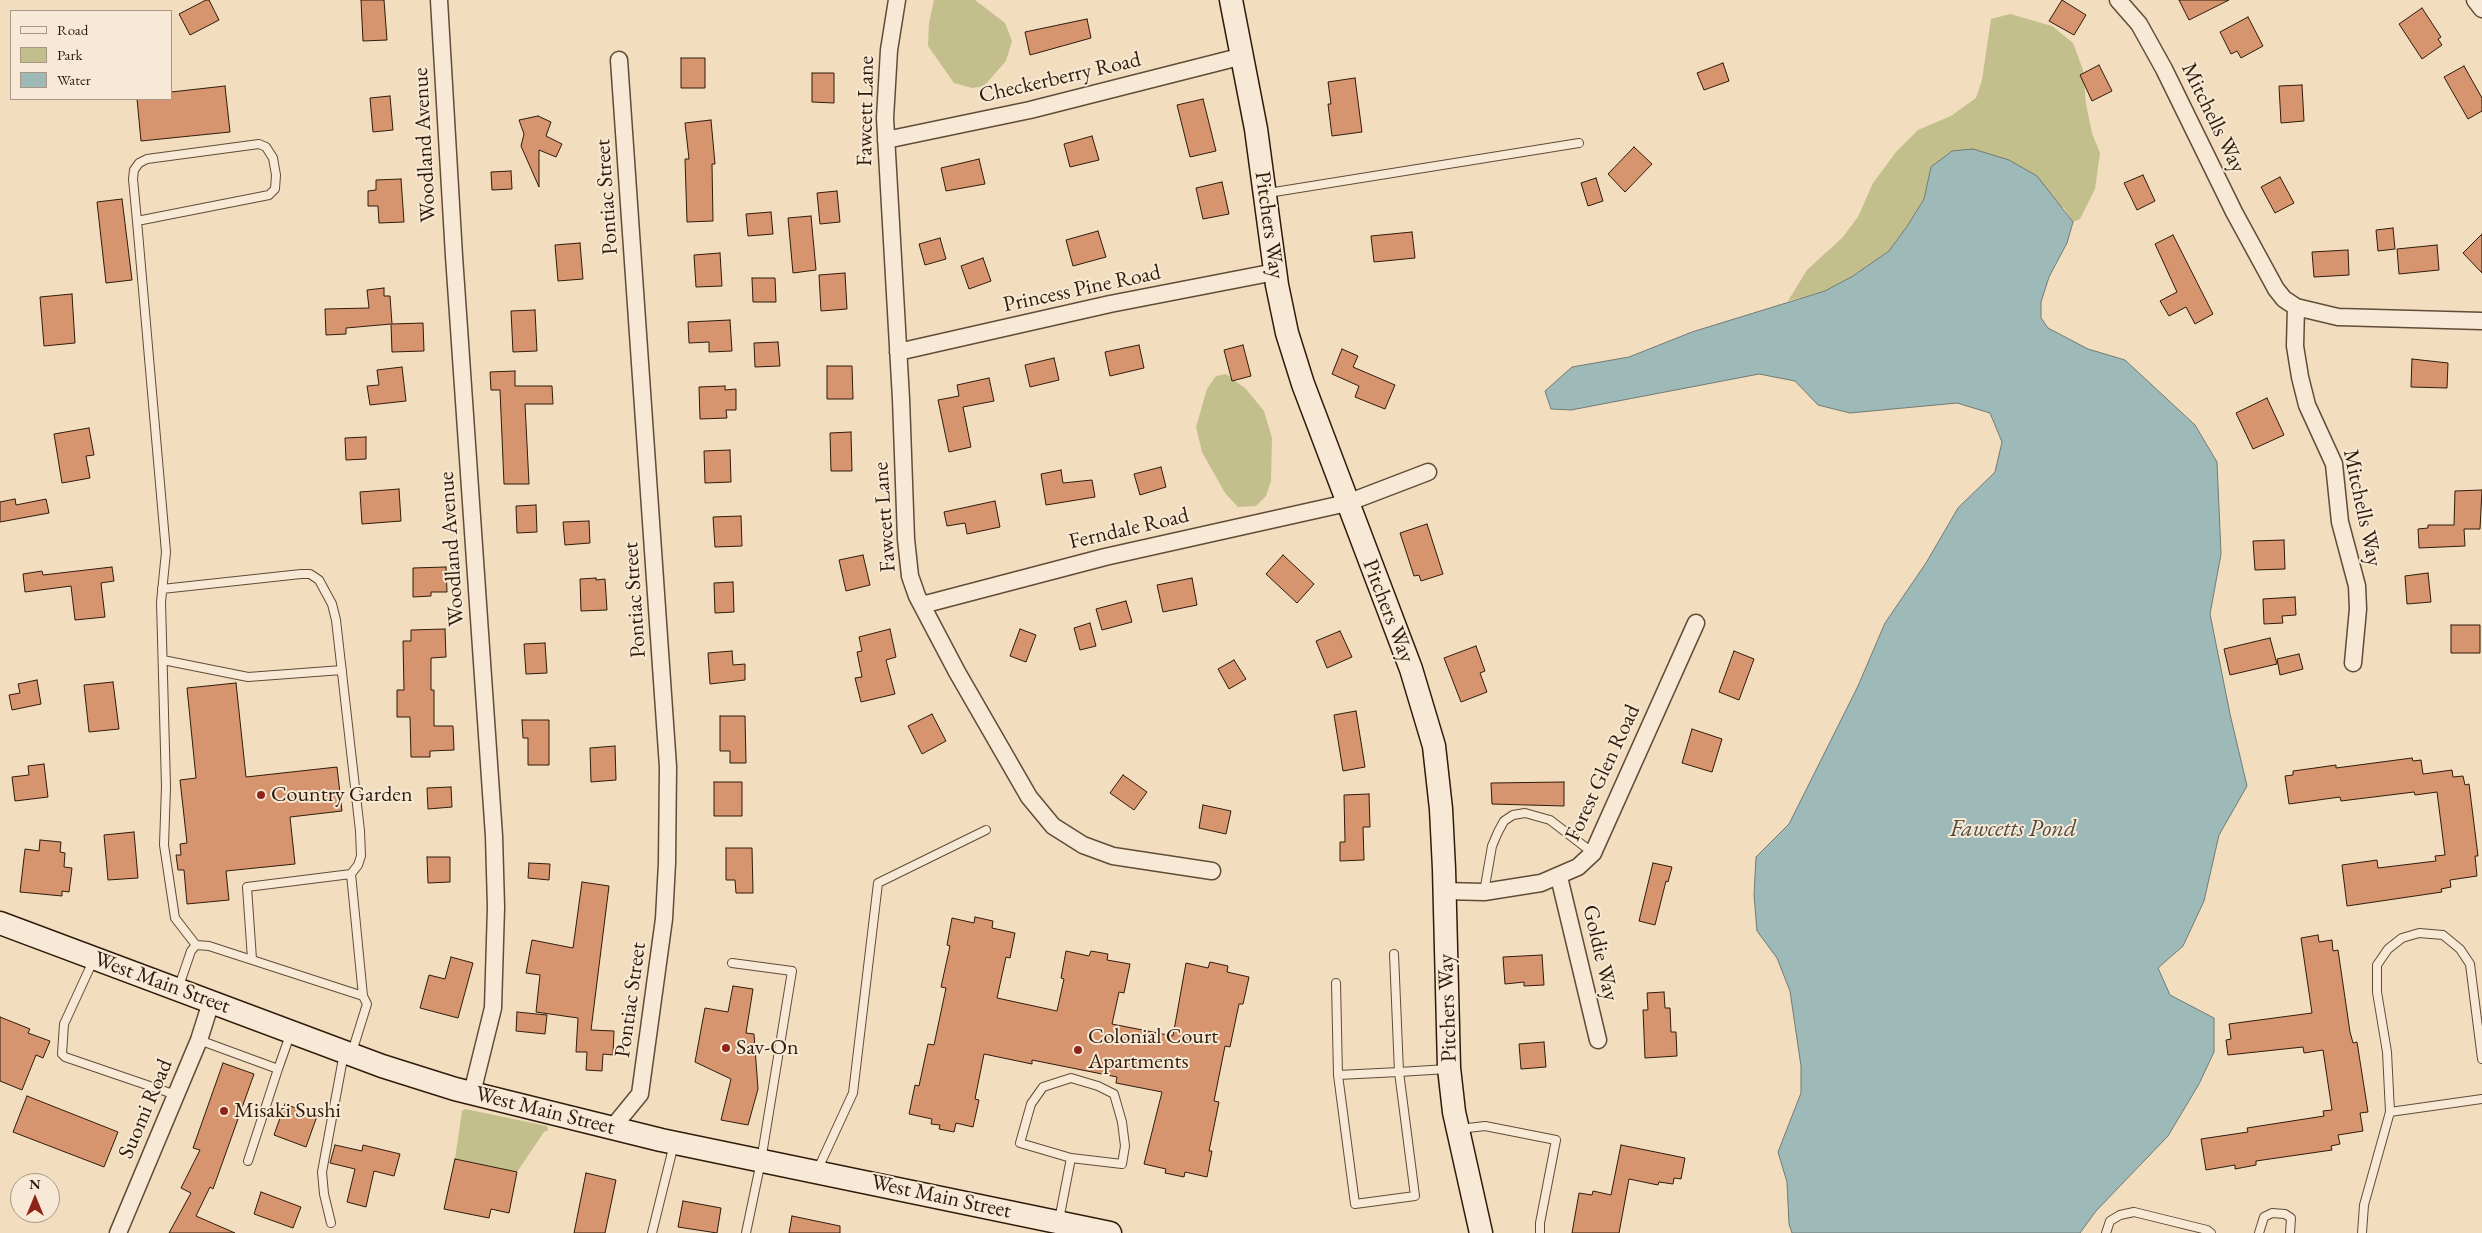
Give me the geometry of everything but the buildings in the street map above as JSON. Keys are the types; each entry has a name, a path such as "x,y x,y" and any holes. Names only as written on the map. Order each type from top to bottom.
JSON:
{"main road":[{"name":"Pitchers Way","path":"1231,0 1256,129 1275,272 1293,353 1347,503 1411,669 1434,746 1441,809 1449,1068 1458,1129 1481,1233"},
{"name":"West Main Street","path":"0,923 402,1073 472,1093 674,1142 1058,1222 1081,1230 1110,1233"}],"street":[{"name":"Woodland Avenue","path":"439,0 454,256 480,613 496,898 497,934 493,1008 472,1093"},
{"name":"Fawcett Lane","path":"897,0 888,50 886,140 910,576 922,606 957,672 1029,798 1053,826 1083,846 1113,856 1212,871"},
{"name":"Mitchells Way","path":"2118,0 2139,24 2164,69 2234,212 2276,289 2284,299 2296,307 2338,317 2482,321"},
{"path":"2475,0 2482,9"},
{"name":"Checkerberry Road","path":"886,140 1030,110 1243,56"},
{"name":"Pontiac Street","path":"613,1127 640,1094 662,935 668,863 668,767 619,60"},
{"name":"Princess Pine Road","path":"898,352 1110,304 1275,272"},
{"name":"Mitchells Way","path":"2296,307 2295,346 2300,377 2307,405 2334,464 2340,522 2358,591 2353,663"},
{"path":"1347,503 1428,472"},
{"name":"Ferndale Road","path":"922,606 1105,556 1347,503"},
{"name":"Forest Glen Road","path":"1444,891 1484,892 1541,883 1559,877 1578,867 1593,854 1696,623"},
{"name":"Goldie Way","path":"1559,877 1598,1040"},
{"name":"Suomi Road","path":"118,1233 199,1040 211,1002"}],"lane":[{"path":"1264,194 1579,143"},
{"path":"137,220 269,195 275,188 276,175 273,158 266,147 258,144 147,159 139,163 134,170 137,220 166,552 162,589 166,787 164,845 175,918 196,945 209,946 252,959 363,996"},
{"path":"162,589 310,574 319,580 332,604 336,620 361,844 358,865 351,874 363,996 368,1004 348,1053 322,1172 324,1194 331,1223"},
{"path":"163,660 248,677 342,670"},
{"path":"1484,892 1490,855 1498,832 1504,822 1513,815 1526,813 1550,820 1593,854"},
{"path":"816,1172 854,1093 878,883 986,830"},
{"path":"252,959 247,887 351,874"},
{"path":"2362,1233 2364,1205 2390,1112 2386,1052 2377,992 2377,965 2388,950 2402,938 2419,933 2443,935 2460,949 2470,964 2482,1059"},
{"path":"178,990 191,951 196,945"},
{"path":"1336,983 1338,1075 1355,1204 1415,1196 1399,1072 1394,954"},
{"path":"94,959 64,1024 62,1054 65,1057 176,1095"},
{"path":"732,963 792,971 761,1161 746,1233"},
{"path":"248,1161 291,1031"},
{"path":"199,1040 278,1069"},
{"path":"1338,1075 1449,1068"},
{"path":"1071,1078 1098,1086 1114,1094 1122,1122 1125,1146 1122,1164 1071,1158 1020,1143 1031,1104 1043,1087 1071,1078"},
{"path":"2390,1112 2482,1099"},
{"path":"1458,1129 1485,1126 1556,1140 1540,1223 1540,1233"},
{"path":"652,1233 674,1142"},
{"path":"1058,1222 1071,1158"},
{"path":"2106,1233 2110,1221 2120,1215 2134,1212 2207,1230 2211,1233"},
{"path":"2260,1233 2264,1217 2272,1213 2285,1214 2291,1218 2290,1233"}],"green space":[{"path":"934,0 975,0 1005,23 1012,41 1006,61 984,86 972,88 954,83 928,46 929,23"},
{"path":"2010,14 2052,26 2073,43 2083,70 2086,104 2092,133 2100,153 2095,189 2080,219 2073,222 2064,208 1931,167 1924,199 1889,251 1853,276 1825,291 1788,301 1807,270 1842,238 1858,217 1873,183 1896,152 1918,130 1951,116 1976,98 1982,80 1991,19"},
{"path":"1226,374 1246,389 1264,411 1272,438 1271,481 1266,496 1256,506 1238,507 1225,493 1202,452 1196,427 1207,389 1216,376"},
{"path":"465,1109 547,1126 548,1130 544,1132 517,1172 455,1159 462,1111"}],"water":[{"name":"Fawcetts Pond","path":"1973,149 2009,160 2037,176 2073,222 2067,243 2049,277 2041,302 2041,318 2048,328 2088,349 2125,360 2195,425 2217,462 2221,554 2210,614 2247,786 2219,835 2204,901 2183,946 2158,968 2170,995 2214,1018 2214,1052 2199,1084 2168,1136 2096,1211 2080,1233 1792,1233 1789,1224 1787,1182 1778,1152 1801,1093 1801,1066 1790,991 1777,958 1757,931 1754,895 1756,857 1789,824 1858,686 1885,623 1926,563 1958,508 1995,472 2002,442 1990,413 1957,403 1850,413 1818,405 1795,381 1759,374 1571,410 1551,409 1545,391 1572,367 1629,357 1692,332 1825,291 1853,276 1889,251 1908,225 1924,199 1931,167 1952,151"}],"place":[{"name":"Country Garden","path":"261,795"},
{"name":"Sav-On","path":"726,1048"},
{"name":"Colonial Court Apartments","path":"1078,1050"},
{"name":"Misaki Sushi","path":"224,1111"}]}
